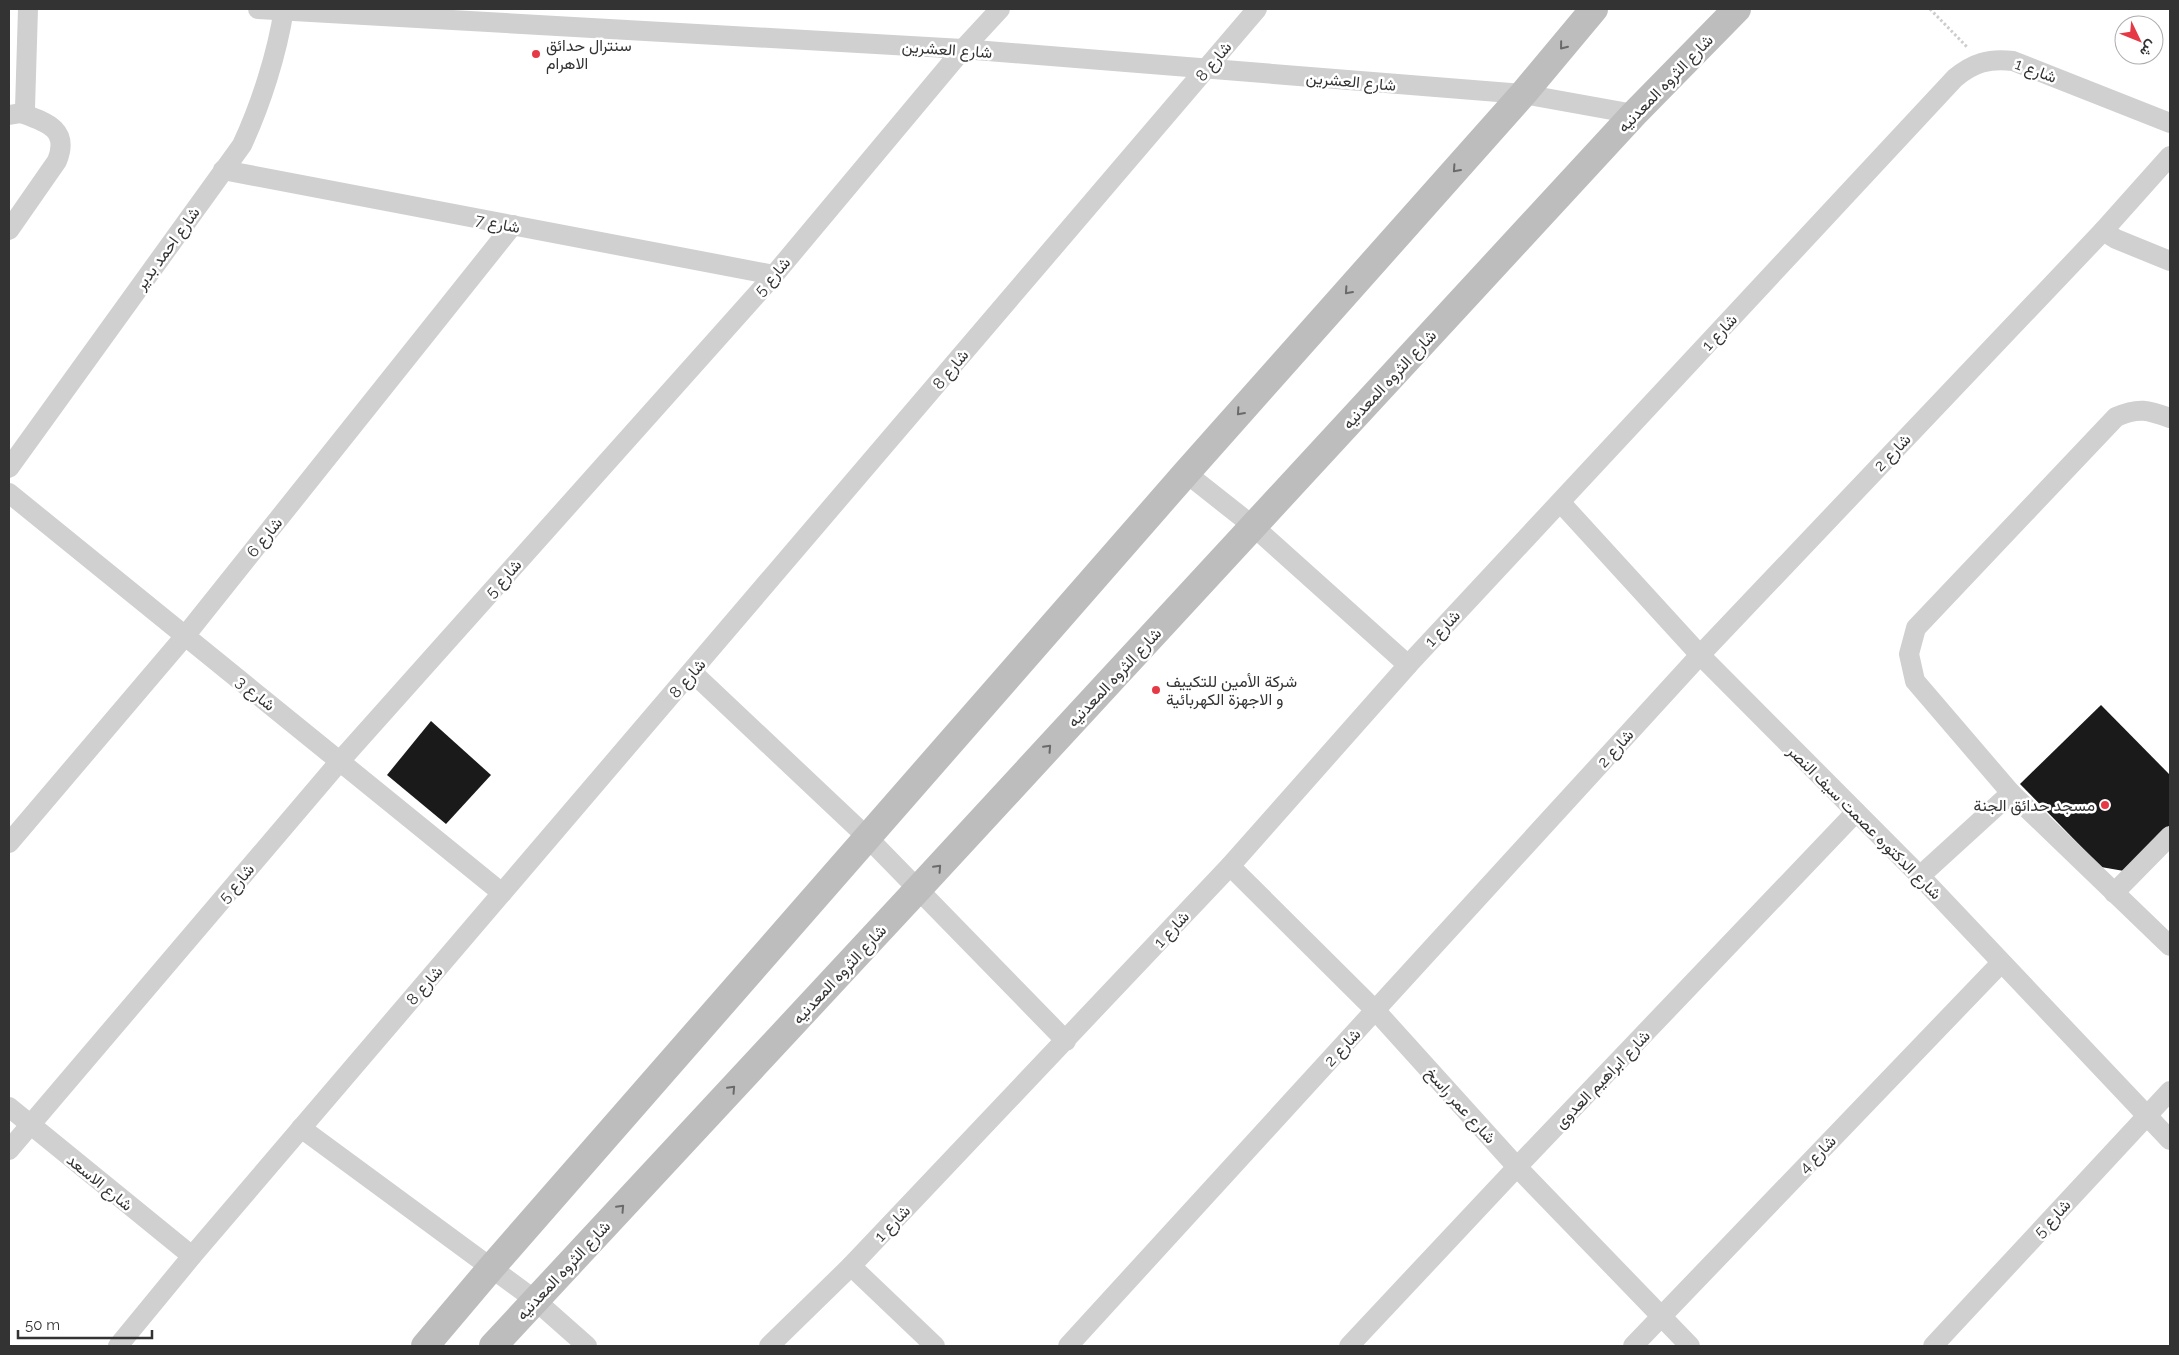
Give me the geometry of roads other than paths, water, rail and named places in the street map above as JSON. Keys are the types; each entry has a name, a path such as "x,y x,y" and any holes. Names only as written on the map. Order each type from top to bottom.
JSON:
{"street":[{"path":"15,114 25,108 26,102 28,9"},
{"name":"شارع العشرين","path":"258,9 963,49 1523,94 1634,114"},
{"name":"شارع 5","path":"9,1150 340,761 774,275 963,49 1000,9"},
{"name":"شارع 8","path":"118,1346 301,1128 1257,9"},
{"path":"425,1346 491,1268 1186,473 1523,94 1594,9"},
{"name":"شارع الثروه المعدنيه","path":"492,1346 919,888 1634,114 1737,9"},
{"name":"شارع احمد بدير","path":"9,468 242,146 254,119 284,10"},
{"name":"شارع 1","path":"769,1346 851,1266 1230,866 1408,665 1955,78 1967,68 1982,62 1997,59 2013,61 2170,123"},
{"path":"9,230 61,152 61,142 52,126 15,114"},
{"name":"شارع 2","path":"1068,1346 1700,655 2103,231 2170,156"},
{"name":"شارع 7","path":"223,170 774,275"},
{"name":"شارع 6","path":"9,843 185,636 512,225"},
{"path":"2103,231 2116,239 2170,261"},
{"path":"2170,418 2145,409 2130,410 2116,417 1916,628 1909,654 1915,681 2011,793 2170,946"},
{"path":"1186,473 1253,526 1408,665"},
{"name":"شارع 3","path":"9,493 502,893"},
{"name":"شارع الدكتوره عصمت سيف النصر","path":"1561,503 1700,655 1920,876 2170,1140"},
{"path":"692,672 919,888 1066,1040"},
{"path":"1920,876 2011,793"},
{"name":"شارع ابراهيم العدوى","path":"1349,1346 1856,812"},
{"path":"2114,892 2170,836"},
{"name":"شارع عمر راسخ","path":"1230,866 1376,1011 1517,1167 1690,1346"},
{"name":"شارع 4","path":"1632,1346 2002,962"},
{"name":"شارع 5","path":"1933,1346 2170,1091"},
{"name":"شارع الاسعد","path":"9,1107 192,1256"},
{"path":"301,1128 535,1300 587,1346"},
{"path":"851,1266 935,1346"}],"place":[{"name":"سنترال حدائق الاهرام","path":"536,54"},
{"name":"شركة الأمين للتكييف و الاجهزة الكهربائية","path":"1156,690"},
{"name":"مسجد حدائق الجنة","path":"2105,805"}]}
